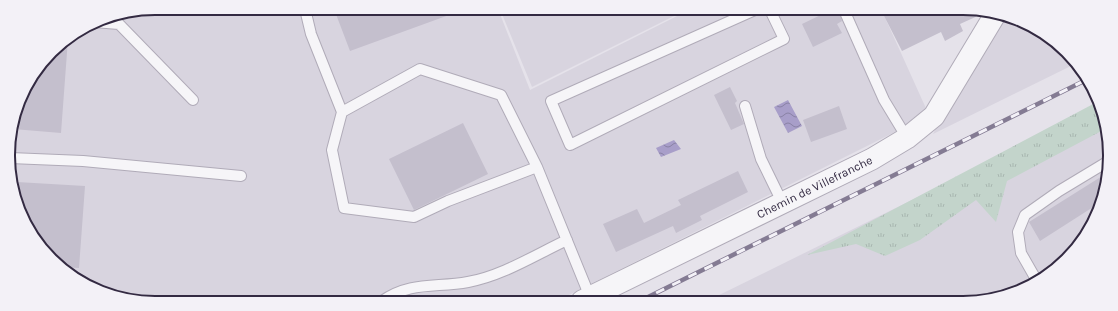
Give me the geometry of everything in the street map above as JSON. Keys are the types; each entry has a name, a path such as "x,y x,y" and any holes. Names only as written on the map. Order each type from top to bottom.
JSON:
{"street":[{"name":"Chemin de Villefranche","path":"592,296 872,158 907,138 934,116 993,19"}],"lane":[{"path":"307,15 311,34 342,112 332,150 344,208 414,217 448,201 537,167"},
{"path":"744,15 551,101 570,145 784,39 772,15"},
{"path":"846,15 884,100 907,138"},
{"path":"108,23 120,24 193,100"},
{"path":"342,112 420,70 501,95 537,167 566,240 585,296"},
{"path":"745,106 761,159 782,202"},
{"path":"15,158 83,161 241,176"},
{"path":"1034,276 1021,253 1018,232 1025,215 1103,164"},
{"path":"389,296 396,291 428,285 468,282 500,272 566,240"}],"shaded area":[{"path":"146,15 500,15 530,90 679,15 884,15 929,115 567,296 146,296 110,289 93,282 70,267 56,255 44,241 29,218 22,201 15,165 16,137 22,110 29,93 39,77 56,56 70,44 93,29 110,22"},
{"path":"502,15 676,15 532,87"},
{"path":"997,20 1025,29 1041,39 1062,56 1071,66 933,134"},
{"path":"1094,106 1103,146 1102,174 1096,201 1089,218 1079,234 1062,255 1048,267 1025,282 1008,289 972,296 717,296 985,164"}],"green space":[{"path":"1093,104 1096,110 1101,131 1007,181 996,222 976,200 920,240 885,256 856,244 807,255"}],"water":[{"path":"788,100 802,126 788,133 774,107"},
{"path":"674,140 681,149 661,157 656,148"}],"building":[{"path":"336,15 449,15 350,51"},
{"path":"821,15 840,15 842,21 837,24 842,33 813,47 802,24"},
{"path":"884,15 978,16 960,24 963,31 945,41 941,32 902,51"},
{"path":"67,46 61,133 18,129 22,110 29,93 44,70 56,56"},
{"path":"730,87 737,101 735,103 744,124 731,130 714,95"},
{"path":"839,106 847,129 811,142 803,120"},
{"path":"463,123 488,174 414,210 389,159"},
{"path":"738,171 748,192 700,216 702,220 676,233 673,226 616,252 603,224 637,209 644,223 681,205 678,200"},
{"path":"1101,176 1096,201 1093,207 1040,241 1029,222"},
{"path":"18,182 85,186 79,268 70,267 56,255 39,234 29,218 22,201"}],"railway":[{"path":"650,296 1082,82"}]}
